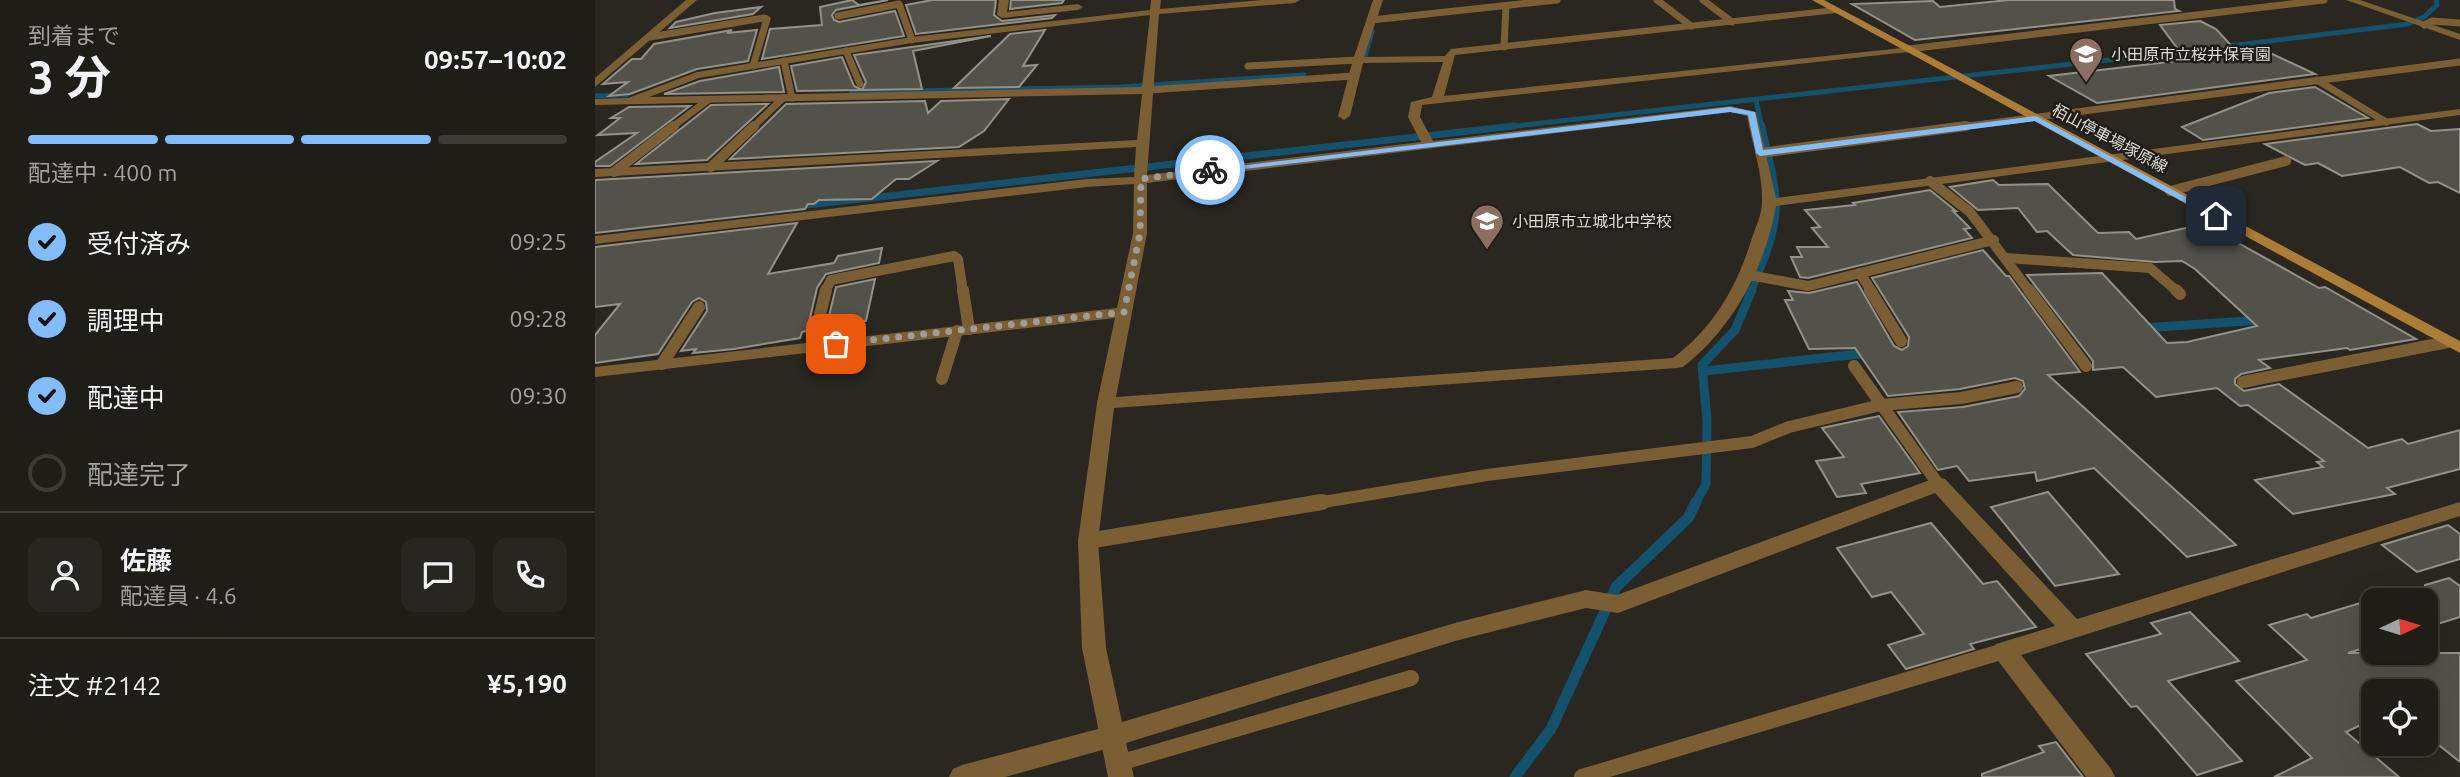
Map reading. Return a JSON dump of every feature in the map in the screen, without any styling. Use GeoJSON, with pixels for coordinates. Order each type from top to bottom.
{"type":"FeatureCollection","features":[{"type":"Feature","properties":{"kind":"main road","name":"栢山停車場塚原線"},"geometry":{"type":"LineString","coordinates":[[1817,0],[2454,345]]}},
{"type":"Feature","properties":{"kind":"street"},"geometry":{"type":"LineString","coordinates":[[595,84],[692,0]]}},
{"type":"Feature","properties":{"kind":"street"},"geometry":{"type":"LineString","coordinates":[[1004,0],[1002,15],[1078,7]]}},
{"type":"Feature","properties":{"kind":"street"},"geometry":{"type":"LineString","coordinates":[[630,102],[697,75],[912,40],[1155,6],[1295,0]]}},
{"type":"Feature","properties":{"kind":"street"},"geometry":{"type":"LineString","coordinates":[[1344,116],[1353,76],[1378,0]]}},
{"type":"Feature","properties":{"kind":"street"},"geometry":{"type":"LineString","coordinates":[[2351,0],[2460,37]]}},
{"type":"Feature","properties":{"kind":"street"},"geometry":{"type":"LineString","coordinates":[[1120,770],[1094,648],[1088,541],[1106,403],[1140,233],[1141,171],[1155,6]]}},
{"type":"Feature","properties":{"kind":"street"},"geometry":{"type":"LineString","coordinates":[[1437,100],[1451,52],[1836,10]]}},
{"type":"Feature","properties":{"kind":"street"},"geometry":{"type":"LineString","coordinates":[[1424,138],[1414,117],[1417,102],[1907,49]]}},
{"type":"Feature","properties":{"kind":"street"},"geometry":{"type":"LineString","coordinates":[[1358,60],[1449,59]]}},
{"type":"Feature","properties":{"kind":"street"},"geometry":{"type":"LineString","coordinates":[[595,103],[1149,90]]}},
{"type":"Feature","properties":{"kind":"street"},"geometry":{"type":"LineString","coordinates":[[595,240],[1424,138],[1730,109],[1752,114],[1769,203],[1748,275],[1727,314],[1695,351],[1677,363],[1106,403]]}},
{"type":"Feature","properties":{"kind":"street"},"geometry":{"type":"LineString","coordinates":[[1769,203],[1793,202],[1930,181],[2460,112]]}},
{"type":"Feature","properties":{"kind":"street"},"geometry":{"type":"LineString","coordinates":[[595,173],[1143,143]]}},
{"type":"Feature","properties":{"kind":"street"},"geometry":{"type":"LineString","coordinates":[[595,372],[1124,312]]}},
{"type":"Feature","properties":{"kind":"street"},"geometry":{"type":"LineString","coordinates":[[962,777],[1113,736],[1455,632],[1586,599],[1618,604],[1938,484],[2072,629]]}},
{"type":"Feature","properties":{"kind":"street"},"geometry":{"type":"LineString","coordinates":[[2102,777],[2004,651],[2460,509]]}},
{"type":"Feature","properties":{"kind":"lane"},"geometry":{"type":"LineString","coordinates":[[1372,20],[1557,0]]}},
{"type":"Feature","properties":{"kind":"lane"},"geometry":{"type":"LineString","coordinates":[[1657,0],[1691,26]]}},
{"type":"Feature","properties":{"kind":"lane"},"geometry":{"type":"LineString","coordinates":[[1703,0],[1733,22]]}},
{"type":"Feature","properties":{"kind":"lane"},"geometry":{"type":"LineString","coordinates":[[1907,49],[2324,0]]}},
{"type":"Feature","properties":{"kind":"lane"},"geometry":{"type":"LineString","coordinates":[[838,16],[899,4],[912,40]]}},
{"type":"Feature","properties":{"kind":"lane"},"geometry":{"type":"LineString","coordinates":[[1504,47],[1506,5]]}},
{"type":"Feature","properties":{"kind":"lane"},"geometry":{"type":"LineString","coordinates":[[650,37],[764,18],[767,19],[753,66]]}},
{"type":"Feature","properties":{"kind":"lane"},"geometry":{"type":"LineString","coordinates":[[2424,25],[2432,21],[2460,23]]}},
{"type":"Feature","properties":{"kind":"lane"},"geometry":{"type":"LineString","coordinates":[[846,51],[860,84]]}},
{"type":"Feature","properties":{"kind":"lane"},"geometry":{"type":"LineString","coordinates":[[1248,66],[1358,60]]}},
{"type":"Feature","properties":{"kind":"lane"},"geometry":{"type":"LineString","coordinates":[[711,167],[788,98],[784,61]]}},
{"type":"Feature","properties":{"kind":"lane"},"geometry":{"type":"LineString","coordinates":[[1760,153],[2460,62]]}},
{"type":"Feature","properties":{"kind":"lane"},"geometry":{"type":"LineString","coordinates":[[1149,90],[1353,76]]}},
{"type":"Feature","properties":{"kind":"lane"},"geometry":{"type":"LineString","coordinates":[[2317,80],[2386,122]]}},
{"type":"Feature","properties":{"kind":"lane"},"geometry":{"type":"LineString","coordinates":[[614,172],[708,100]]}},
{"type":"Feature","properties":{"kind":"lane"},"geometry":{"type":"LineString","coordinates":[[2170,191],[2286,161]]}},
{"type":"Feature","properties":{"kind":"lane"},"geometry":{"type":"LineString","coordinates":[[1930,181],[1970,212],[1994,240],[2086,366]]}},
{"type":"Feature","properties":{"kind":"lane"},"geometry":{"type":"LineString","coordinates":[[1748,275],[1808,286],[1994,240]]}},
{"type":"Feature","properties":{"kind":"lane"},"geometry":{"type":"LineString","coordinates":[[812,347],[827,285],[831,280],[954,256],[958,259],[963,330],[942,379]]}},
{"type":"Feature","properties":{"kind":"lane"},"geometry":{"type":"LineString","coordinates":[[2007,258],[2150,268],[2180,294]]}},
{"type":"Feature","properties":{"kind":"lane"},"geometry":{"type":"LineString","coordinates":[[1860,273],[1901,341]]}},
{"type":"Feature","properties":{"kind":"lane"},"geometry":{"type":"LineString","coordinates":[[662,364],[699,307]]}},
{"type":"Feature","properties":{"kind":"lane"},"geometry":{"type":"LineString","coordinates":[[2243,382],[2454,345]]}},
{"type":"Feature","properties":{"kind":"lane"},"geometry":{"type":"LineString","coordinates":[[1854,366],[1938,484]]}},
{"type":"Feature","properties":{"kind":"lane"},"geometry":{"type":"LineString","coordinates":[[1088,541],[1487,475],[1752,442],[1789,428],[1881,405],[1961,398],[2017,387]]}},
{"type":"Feature","properties":{"kind":"lane"},"geometry":{"type":"LineString","coordinates":[[1582,777],[2004,651]]}},
{"type":"Feature","properties":{"kind":"lane"},"geometry":{"type":"LineString","coordinates":[[1120,770],[1411,678]]}},
{"type":"Feature","properties":{"kind":"building"},"geometry":{"type":"Polygon","coordinates":[[[852,0],[859,5],[888,0],[836,10],[832,15],[834,20],[839,22],[895,11],[904,36],[762,59],[770,29],[822,25],[820,7],[852,0]]]}},
{"type":"Feature","properties":{"kind":"building"},"geometry":{"type":"Polygon","coordinates":[[[932,0],[996,0],[994,15],[1002,21],[1055,15],[1052,18],[916,34],[906,5],[932,0]]]}},
{"type":"Feature","properties":{"kind":"building"},"geometry":{"type":"Polygon","coordinates":[[[1011,0],[1064,0],[1062,3],[1010,9],[1011,0]]]}},
{"type":"Feature","properties":{"kind":"building"},"geometry":{"type":"Polygon","coordinates":[[[2009,0],[2174,0],[2175,9],[2179,11],[1915,40],[1852,4],[1933,1],[1940,7],[2009,0]]]}},
{"type":"Feature","properties":{"kind":"building"},"geometry":{"type":"Polygon","coordinates":[[[761,7],[753,14],[670,28],[676,22],[715,13],[761,7]]]}},
{"type":"Feature","properties":{"kind":"building"},"geometry":{"type":"Polygon","coordinates":[[[2200,21],[2216,29],[2238,53],[2264,50],[2315,74],[2097,103],[2049,76],[2186,60],[2160,25],[2200,21]]]}},
{"type":"Feature","properties":{"kind":"building"},"geometry":{"type":"Polygon","coordinates":[[[732,30],[727,33],[757,30],[748,61],[697,69],[630,94],[609,96],[628,82],[603,84],[632,59],[641,59],[654,44],[732,30]]]}},
{"type":"Feature","properties":{"kind":"building"},"geometry":{"type":"Polygon","coordinates":[[[1045,30],[1023,66],[1037,65],[1019,87],[954,88],[1010,34],[1045,30]]]}},
{"type":"Feature","properties":{"kind":"building"},"geometry":{"type":"Polygon","coordinates":[[[991,36],[913,51],[922,89],[862,90],[866,82],[854,55],[991,36]]]}},
{"type":"Feature","properties":{"kind":"building"},"geometry":{"type":"Polygon","coordinates":[[[842,57],[854,86],[862,90],[797,91],[791,66],[842,57]]]}},
{"type":"Feature","properties":{"kind":"building"},"geometry":{"type":"Polygon","coordinates":[[[779,67],[784,92],[664,94],[700,81],[779,67]]]}},
{"type":"Feature","properties":{"kind":"building"},"geometry":{"type":"Polygon","coordinates":[[[2315,87],[2368,118],[2203,140],[2182,127],[2269,93],[2315,87]]]}},
{"type":"Feature","properties":{"kind":"building"},"geometry":{"type":"Polygon","coordinates":[[[1009,99],[984,131],[959,147],[730,159],[786,104],[925,101],[928,113],[941,101],[1009,99]]]}},
{"type":"Feature","properties":{"kind":"building"},"geometry":{"type":"Polygon","coordinates":[[[768,104],[707,160],[636,164],[711,105],[768,104]]]}},
{"type":"Feature","properties":{"kind":"building"},"geometry":{"type":"Polygon","coordinates":[[[690,106],[610,166],[595,166],[595,162],[637,133],[598,135],[620,118],[611,118],[629,107],[690,106]]]}},
{"type":"Feature","properties":{"kind":"building"},"geometry":{"type":"Polygon","coordinates":[[[2417,124],[2431,131],[2460,129],[2460,193],[2438,182],[2429,183],[2400,167],[2342,176],[2318,163],[2305,165],[2265,144],[2417,124]]]}},
{"type":"Feature","properties":{"kind":"building"},"geometry":{"type":"Polygon","coordinates":[[[937,161],[909,179],[896,179],[872,199],[819,200],[808,204],[805,209],[595,233],[595,180],[937,161]]]}},
{"type":"Feature","properties":{"kind":"building"},"geometry":{"type":"Polygon","coordinates":[[[1993,180],[1999,185],[2048,184],[2098,233],[2129,232],[2136,239],[2204,224],[2319,288],[2325,287],[2416,339],[2350,350],[2347,348],[2259,360],[2270,368],[2241,374],[2235,379],[2235,384],[2244,391],[2279,384],[2368,448],[2402,439],[2408,444],[2460,430],[2460,469],[2387,488],[2395,494],[2293,514],[2255,480],[2323,467],[2317,462],[2324,461],[2248,405],[2240,406],[2217,388],[2156,397],[2123,367],[2093,370],[2093,361],[2027,275],[2102,273],[2167,343],[2187,342],[2257,326],[2195,269],[2182,261],[2155,262],[2073,255],[2047,231],[2037,232],[2018,208],[1978,210],[1950,187],[1993,180]]]}},
{"type":"Feature","properties":{"kind":"building"},"geometry":{"type":"Polygon","coordinates":[[[1930,190],[1956,211],[1953,211],[1970,228],[1964,229],[1972,238],[1808,278],[1800,277],[1791,257],[1802,257],[1797,247],[1828,247],[1812,228],[1820,227],[1805,210],[1855,205],[1853,203],[1930,190]]]}},
{"type":"Feature","properties":{"kind":"building"},"geometry":{"type":"Polygon","coordinates":[[[797,223],[768,274],[834,263],[838,256],[882,248],[879,263],[826,274],[817,288],[807,331],[802,332],[800,338],[734,349],[693,353],[696,349],[681,351],[707,311],[706,302],[699,298],[692,302],[658,354],[595,363],[595,335],[620,304],[595,307],[595,247],[797,223]]]}},
{"type":"Feature","properties":{"kind":"building"},"geometry":{"type":"Polygon","coordinates":[[[1983,250],[2006,276],[2009,276],[2080,372],[2048,375],[2236,545],[2187,557],[2094,468],[2037,481],[2035,472],[1969,481],[1957,466],[1938,470],[1898,412],[1963,407],[2019,396],[2025,389],[2023,381],[2015,378],[1960,389],[1888,396],[1855,348],[1809,349],[1785,300],[1793,300],[1788,291],[1809,293],[1857,282],[1894,346],[1902,350],[1908,346],[1909,337],[1872,278],[1983,250]]]}},
{"type":"Feature","properties":{"kind":"building"},"geometry":{"type":"Polygon","coordinates":[[[875,279],[866,321],[826,328],[836,287],[875,279]]]}},
{"type":"Feature","properties":{"kind":"building"},"geometry":{"type":"Polygon","coordinates":[[[1879,416],[1920,473],[1861,484],[1866,493],[1837,497],[1816,461],[1844,457],[1822,428],[1879,416]]]}},
{"type":"Feature","properties":{"kind":"building"},"geometry":{"type":"Polygon","coordinates":[[[2048,492],[2119,574],[2055,586],[1991,507],[2048,492]]]}},
{"type":"Feature","properties":{"kind":"building"},"geometry":{"type":"Polygon","coordinates":[[[1931,523],[1983,584],[1997,581],[2036,627],[1970,644],[1974,649],[1906,669],[1888,645],[1924,634],[1891,592],[1872,597],[1837,548],[1931,523]]]}},
{"type":"Feature","properties":{"kind":"building"},"geometry":{"type":"Polygon","coordinates":[[[2448,525],[2460,534],[2460,559],[2417,572],[2382,545],[2448,525]]]}},
{"type":"Feature","properties":{"kind":"building"},"geometry":{"type":"Polygon","coordinates":[[[2449,578],[2460,586],[2460,617],[2438,624],[2438,588],[2425,588],[2425,585],[2449,578]]]}},
{"type":"Feature","properties":{"kind":"building"},"geometry":{"type":"Polygon","coordinates":[[[2361,603],[2361,649],[2348,653],[2361,653],[2361,665],[2438,665],[2438,653],[2460,653],[2460,762],[2438,744],[2438,679],[2361,679],[2361,725],[2346,732],[2361,745],[2361,756],[2374,756],[2399,777],[2274,777],[2312,758],[2236,681],[2307,660],[2269,625],[2307,614],[2311,618],[2361,603]]]}},
{"type":"Feature","properties":{"kind":"building"},"geometry":{"type":"Polygon","coordinates":[[[2190,612],[2239,661],[2168,681],[2242,761],[2197,775],[2137,706],[2131,707],[2086,654],[2161,634],[2151,623],[2190,612]]]}},
{"type":"Feature","properties":{"kind":"building"},"geometry":{"type":"Polygon","coordinates":[[[2056,742],[2083,777],[1982,777],[1982,774],[2044,752],[2039,746],[2056,742]]]}},
{"type":"Feature","properties":{"kind":"waterway"},"geometry":{"type":"LineString","coordinates":[[2221,47],[2408,24],[2424,17],[2437,5],[2436,0]]}},
{"type":"Feature","properties":{"kind":"waterway"},"geometry":{"type":"LineString","coordinates":[[1365,56],[1372,32]]}},
{"type":"Feature","properties":{"kind":"waterway"},"geometry":{"type":"LineString","coordinates":[[1498,128],[2189,51]]}},
{"type":"Feature","properties":{"kind":"waterway"},"geometry":{"type":"LineString","coordinates":[[851,92],[1120,87],[1304,75]]}},
{"type":"Feature","properties":{"kind":"waterway"},"geometry":{"type":"LineString","coordinates":[[595,96],[627,95]]}},
{"type":"Feature","properties":{"kind":"waterway"},"geometry":{"type":"LineString","coordinates":[[1756,100],[1762,128]]}},
{"type":"Feature","properties":{"kind":"waterway"},"geometry":{"type":"LineString","coordinates":[[798,206],[1514,126]]}},
{"type":"Feature","properties":{"kind":"waterway"},"geometry":{"type":"LineString","coordinates":[[1751,292],[1770,244],[1776,213],[1774,180],[1762,126]]}},
{"type":"Feature","properties":{"kind":"waterway"},"geometry":{"type":"LineString","coordinates":[[1695,504],[1706,484],[1707,420],[1702,365],[1735,330],[1752,290]]}},
{"type":"Feature","properties":{"kind":"waterway"},"geometry":{"type":"LineString","coordinates":[[2143,328],[2262,320]]}},
{"type":"Feature","properties":{"kind":"waterway"},"geometry":{"type":"LineString","coordinates":[[1704,371],[1868,353]]}},
{"type":"Feature","properties":{"kind":"waterway"},"geometry":{"type":"LineString","coordinates":[[1515,777],[1551,729],[1616,587],[1688,518],[1695,504]]}},
{"type":"Feature","properties":{"kind":"way so far"},"geometry":{"type":"LineString","coordinates":[[836,344],[1124,312],[1140,233],[1141,179],[1210,170]]}},
{"type":"Feature","properties":{"kind":"place","name":"小田原市立桜井保育園"},"geometry":{"type":"Point","coordinates":[2086,84]}},
{"type":"Feature","properties":{"kind":"place","name":"小田原市立城北中学校"},"geometry":{"type":"Point","coordinates":[1487,251]}},
{"type":"Feature","properties":{"kind":"route"},"geometry":{"type":"LineString","coordinates":[[1210,170],[1730,109],[1752,114],[1760,153],[2036,118],[2216,216]]}}]}
